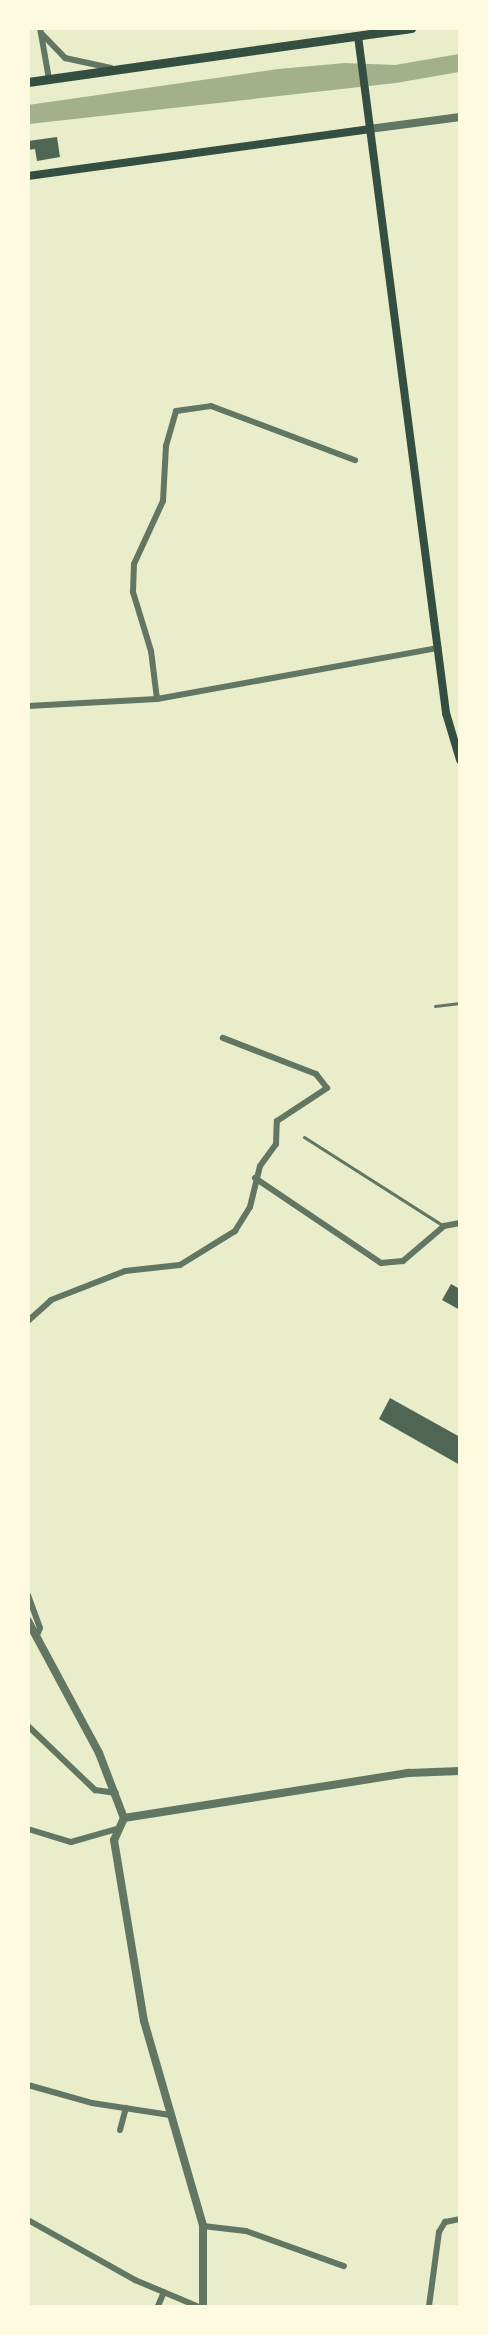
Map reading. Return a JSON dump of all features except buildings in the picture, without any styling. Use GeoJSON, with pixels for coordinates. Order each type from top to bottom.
{"type":"FeatureCollection","features":[{"type":"Feature","properties":{"kind":"main road"},"geometry":{"type":"LineString","coordinates":[[28,82],[411,28]]}},
{"type":"Feature","properties":{"kind":"main road"},"geometry":{"type":"LineString","coordinates":[[358,36],[446,712],[459,760]]}},
{"type":"Feature","properties":{"kind":"main road"},"geometry":{"type":"LineString","coordinates":[[28,176],[369,129]]}},
{"type":"Feature","properties":{"kind":"street"},"geometry":{"type":"LineString","coordinates":[[41,31],[65,58],[120,69]]}},
{"type":"Feature","properties":{"kind":"street"},"geometry":{"type":"LineString","coordinates":[[41,31],[49,79]]}},
{"type":"Feature","properties":{"kind":"street"},"geometry":{"type":"LineString","coordinates":[[369,129],[459,117]]}},
{"type":"Feature","properties":{"kind":"street"},"geometry":{"type":"LineString","coordinates":[[157,699],[151,651],[133,592],[134,564],[163,501],[166,446],[176,411],[211,406],[355,460]]}},
{"type":"Feature","properties":{"kind":"street"},"geometry":{"type":"LineString","coordinates":[[28,706],[157,699],[438,648]]}},
{"type":"Feature","properties":{"kind":"street"},"geometry":{"type":"LineString","coordinates":[[28,1321],[51,1300],[125,1272],[180,1265],[219,1244],[250,1207],[255,1178],[276,1144],[277,1121],[327,1088],[316,1074],[223,1038]]}},
{"type":"Feature","properties":{"kind":"street"},"geometry":{"type":"LineString","coordinates":[[255,1178],[381,1263],[403,1261],[444,1226],[459,1223]]}},
{"type":"Feature","properties":{"kind":"street"},"geometry":{"type":"LineString","coordinates":[[28,1595],[40,1628],[36,1635]]}},
{"type":"Feature","properties":{"kind":"street"},"geometry":{"type":"LineString","coordinates":[[28,1621],[117,1792],[124,1818],[117,1829],[114,1840],[144,2021],[203,2226],[202,2307]]}},
{"type":"Feature","properties":{"kind":"street"},"geometry":{"type":"LineString","coordinates":[[28,1726],[95,1790],[117,1792]]}},
{"type":"Feature","properties":{"kind":"street"},"geometry":{"type":"LineString","coordinates":[[124,1818],[409,1773],[459,1771]]}},
{"type":"Feature","properties":{"kind":"street"},"geometry":{"type":"LineString","coordinates":[[28,1829],[71,1842],[117,1829]]}},
{"type":"Feature","properties":{"kind":"street"},"geometry":{"type":"LineString","coordinates":[[28,2085],[126,2108],[170,2115]]}},
{"type":"Feature","properties":{"kind":"street"},"geometry":{"type":"LineString","coordinates":[[120,2130],[126,2108]]}},
{"type":"Feature","properties":{"kind":"street"},"geometry":{"type":"LineString","coordinates":[[429,2307],[439,2232],[445,2222],[459,2219]]}},
{"type":"Feature","properties":{"kind":"street"},"geometry":{"type":"LineString","coordinates":[[28,2220],[196,2307]]}},
{"type":"Feature","properties":{"kind":"street"},"geometry":{"type":"LineString","coordinates":[[203,2226],[246,2231],[344,2266]]}},
{"type":"Feature","properties":{"kind":"street"},"geometry":{"type":"LineString","coordinates":[[158,2307],[164,2292]]}},
{"type":"Feature","properties":{"kind":"lane"},"geometry":{"type":"LineString","coordinates":[[435,1006],[459,1003]]}},
{"type":"Feature","properties":{"kind":"lane"},"geometry":{"type":"LineString","coordinates":[[303,1137],[444,1226]]}},
{"type":"Feature","properties":{"kind":"shaded area"},"geometry":{"type":"Polygon","coordinates":[[[459,54],[459,72],[396,83],[29,124],[28,105],[278,69],[345,63],[395,65],[459,54]]]}}]}
